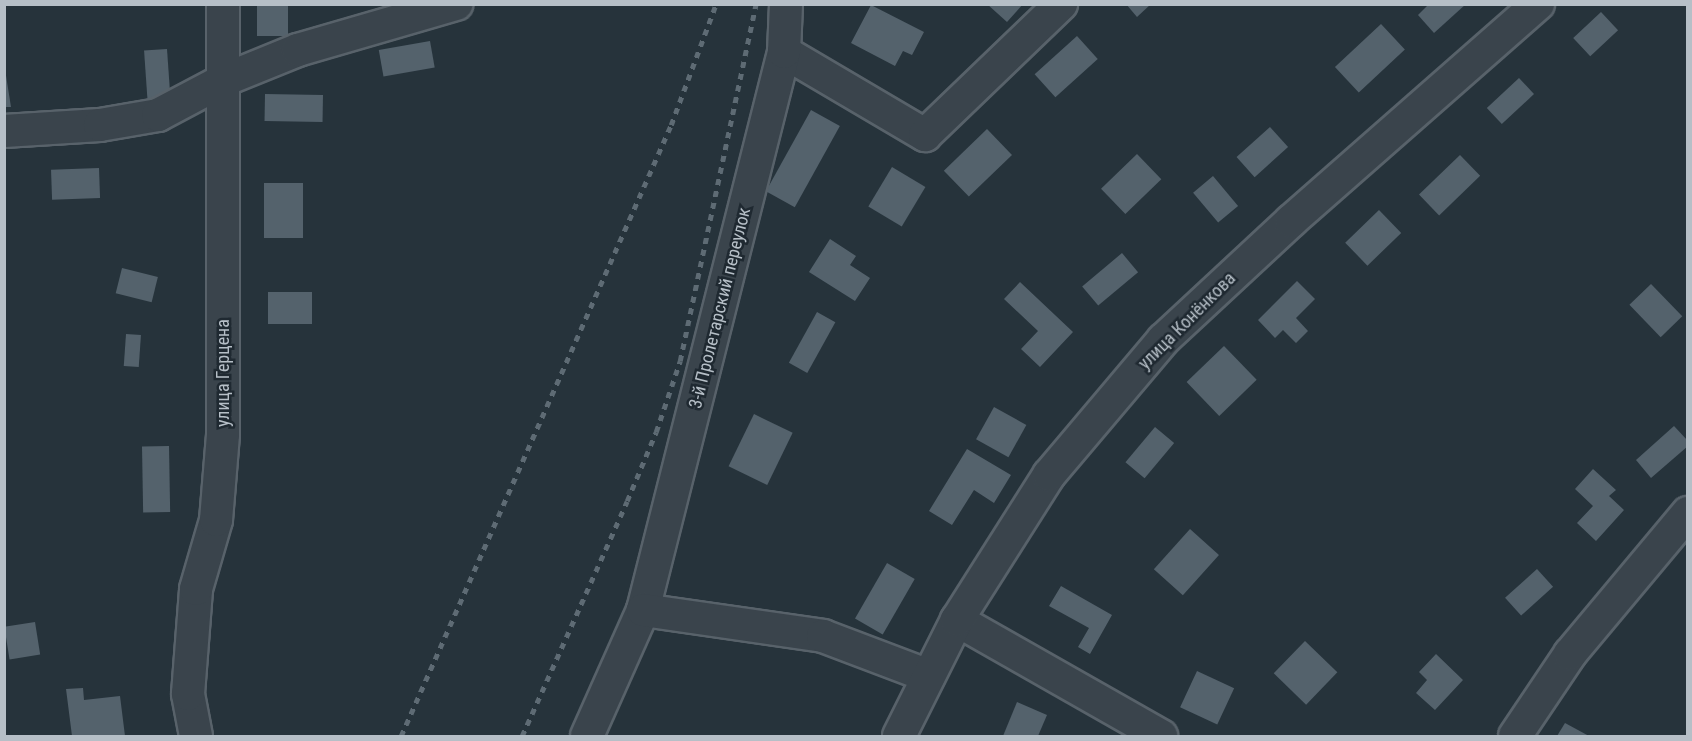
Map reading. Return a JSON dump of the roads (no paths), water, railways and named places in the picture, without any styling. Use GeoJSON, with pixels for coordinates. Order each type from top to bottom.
{"type":"FeatureCollection","features":[{"type":"Feature","properties":{"kind":"street","name":"улица Герцена"},"geometry":{"type":"LineString","coordinates":[[196,736],[188,694],[196,589],[216,520],[223,434],[224,4]]}},
{"type":"Feature","properties":{"kind":"street"},"geometry":{"type":"LineString","coordinates":[[4,131],[100,125],[158,115],[224,80],[298,50],[456,4]]}},
{"type":"Feature","properties":{"kind":"street","name":"3-й Пролетарский переулок"},"geometry":{"type":"LineString","coordinates":[[587,736],[643,610],[784,52],[786,4]]}},
{"type":"Feature","properties":{"kind":"street"},"geometry":{"type":"LineString","coordinates":[[784,52],[925,135],[1061,4]]}},
{"type":"Feature","properties":{"kind":"street","name":"улица Конёнкова"},"geometry":{"type":"LineString","coordinates":[[899,736],[957,620],[1049,475],[1163,340],[1291,221],[1538,4]]}},
{"type":"Feature","properties":{"kind":"street"},"geometry":{"type":"LineString","coordinates":[[1515,736],[1570,654],[1688,513]]}},
{"type":"Feature","properties":{"kind":"street"},"geometry":{"type":"LineString","coordinates":[[643,610],[823,636],[929,676]]}},
{"type":"Feature","properties":{"kind":"street"},"geometry":{"type":"LineString","coordinates":[[957,620],[1161,736]]}},
{"type":"Feature","properties":{"kind":"railway"},"geometry":{"type":"LineString","coordinates":[[401,736],[671,125],[716,4]]}},
{"type":"Feature","properties":{"kind":"railway"},"geometry":{"type":"LineString","coordinates":[[522,736],[627,501],[656,432],[680,361],[756,4]]}}]}
